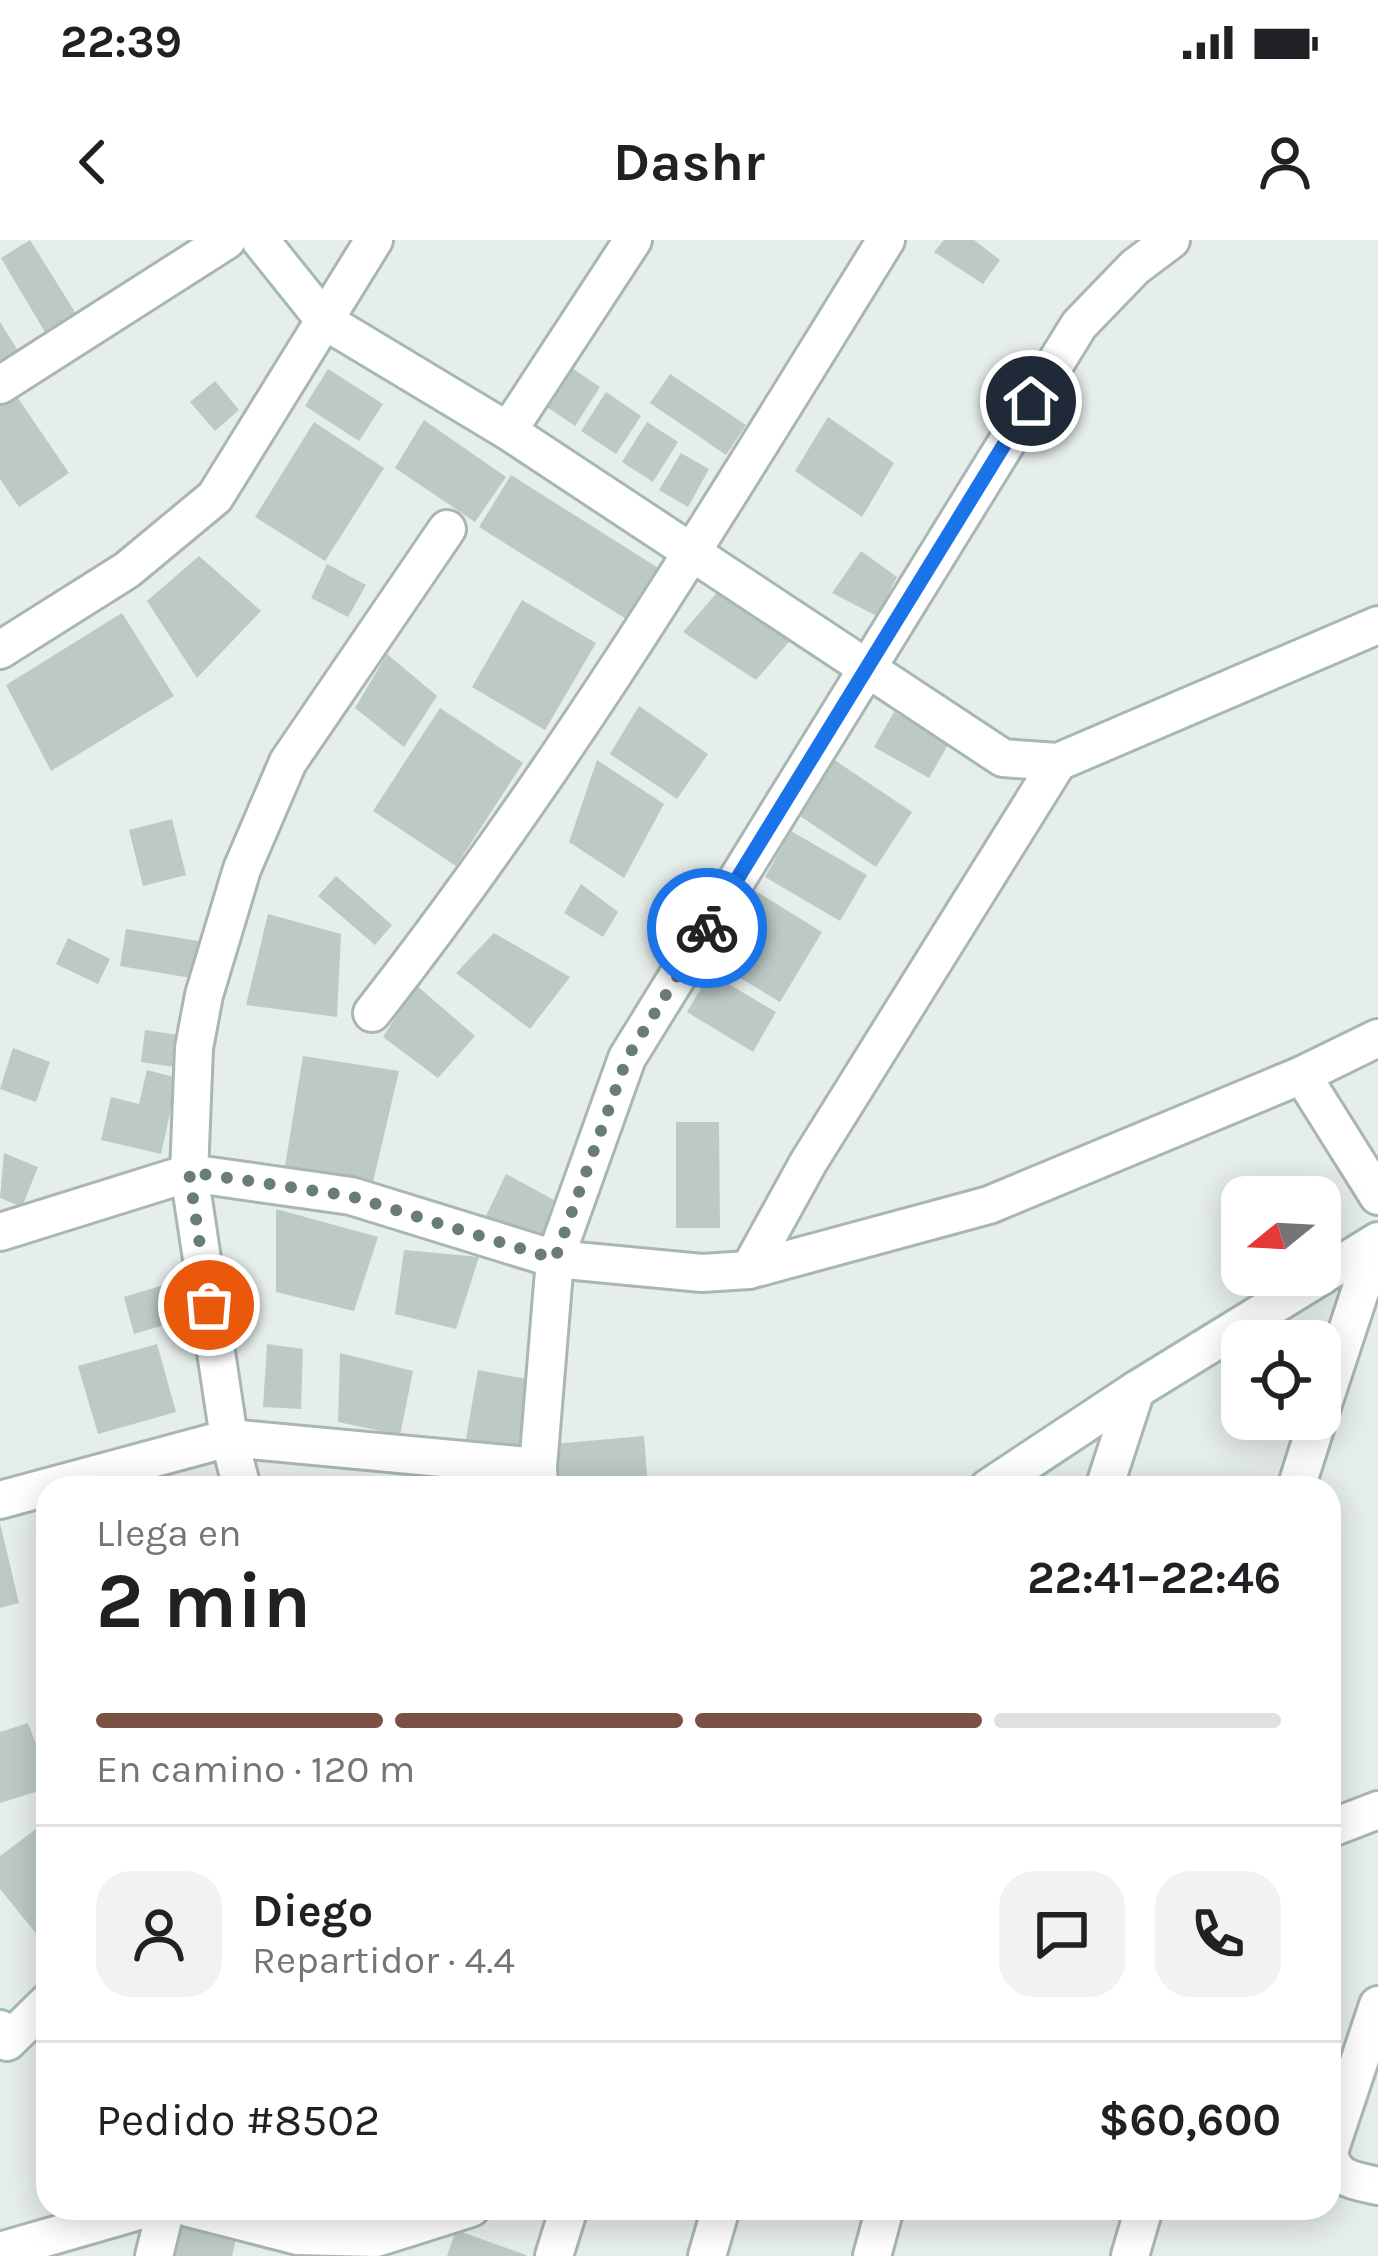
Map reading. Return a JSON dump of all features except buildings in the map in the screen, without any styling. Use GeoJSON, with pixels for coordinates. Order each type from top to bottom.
{"type":"FeatureCollection","features":[{"type":"Feature","properties":{"kind":"street"},"geometry":{"type":"LineString","coordinates":[[0,385],[227,240]]}},
{"type":"Feature","properties":{"kind":"street"},"geometry":{"type":"LineString","coordinates":[[260,240],[326,321],[508,431],[1003,758],[1058,762],[1378,625]]}},
{"type":"Feature","properties":{"kind":"street"},"geometry":{"type":"LineString","coordinates":[[0,650],[127,571],[214,497],[374,240]]}},
{"type":"Feature","properties":{"kind":"street"},"geometry":{"type":"LineString","coordinates":[[508,431],[633,240]]}},
{"type":"Feature","properties":{"kind":"street"},"geometry":{"type":"LineString","coordinates":[[372,1013],[453,911],[692,553],[886,240]]}},
{"type":"Feature","properties":{"kind":"street"},"geometry":{"type":"LineString","coordinates":[[538,1476],[555,1259],[627,1058],[1079,325],[1135,267],[1171,240]]}},
{"type":"Feature","properties":{"kind":"street"},"geometry":{"type":"LineString","coordinates":[[239,1476],[189,1172],[194,1048],[204,995],[242,869],[287,762],[447,529]]}},
{"type":"Feature","properties":{"kind":"street"},"geometry":{"type":"LineString","coordinates":[[749,1270],[808,1162],[1058,762]]}},
{"type":"Feature","properties":{"kind":"street"},"geometry":{"type":"LineString","coordinates":[[0,1232],[189,1172],[350,1196],[555,1259],[702,1273],[749,1270],[989,1204],[1302,1075],[1378,1038]]}},
{"type":"Feature","properties":{"kind":"street"},"geometry":{"type":"LineString","coordinates":[[1302,1075],[1378,1196]]}},
{"type":"Feature","properties":{"kind":"street"},"geometry":{"type":"LineString","coordinates":[[1006,1476],[1377,1242]]}},
{"type":"Feature","properties":{"kind":"street"},"geometry":{"type":"LineString","coordinates":[[1341,1350],[1377,1242]]}},
{"type":"Feature","properties":{"kind":"street"},"geometry":{"type":"LineString","coordinates":[[1109,1476],[1136,1390]]}},
{"type":"Feature","properties":{"kind":"street"},"geometry":{"type":"LineString","coordinates":[[91,1476],[230,1438],[530,1476]]}},
{"type":"Feature","properties":{"kind":"street"},"geometry":{"type":"LineString","coordinates":[[1300,1476],[1311,1440]]}},
{"type":"Feature","properties":{"kind":"street"},"geometry":{"type":"LineString","coordinates":[[0,1501],[36,1491]]}},
{"type":"Feature","properties":{"kind":"street"},"geometry":{"type":"LineString","coordinates":[[1341,1824],[1378,1810]]}},
{"type":"Feature","properties":{"kind":"street"},"geometry":{"type":"LineString","coordinates":[[1341,2116],[1378,2005]]}},
{"type":"Feature","properties":{"kind":"street"},"geometry":{"type":"LineString","coordinates":[[2,2040],[36,2012]]}},
{"type":"Feature","properties":{"kind":"street"},"geometry":{"type":"LineString","coordinates":[[1341,2176],[1378,2186]]}},
{"type":"Feature","properties":{"kind":"street"},"geometry":{"type":"LineString","coordinates":[[2,2252],[109,2220]]}},
{"type":"Feature","properties":{"kind":"street"},"geometry":{"type":"LineString","coordinates":[[154,2256],[163,2220]]}},
{"type":"Feature","properties":{"kind":"street"},"geometry":{"type":"LineString","coordinates":[[236,2220],[298,2236],[377,2234],[428,2220]]}},
{"type":"Feature","properties":{"kind":"street"},"geometry":{"type":"LineString","coordinates":[[554,2256],[565,2220]]}},
{"type":"Feature","properties":{"kind":"street"},"geometry":{"type":"LineString","coordinates":[[707,2256],[718,2220]]}},
{"type":"Feature","properties":{"kind":"street"},"geometry":{"type":"LineString","coordinates":[[872,2256],[882,2220]]}},
{"type":"Feature","properties":{"kind":"street"},"geometry":{"type":"LineString","coordinates":[[1130,2256],[1140,2220]]}},
{"type":"Feature","properties":{"kind":"way so far"},"geometry":{"type":"LineString","coordinates":[[209,1305],[189,1172],[350,1196],[555,1259],[627,1058],[707,928]]}},
{"type":"Feature","properties":{"kind":"route"},"geometry":{"type":"LineString","coordinates":[[707,928],[1031,401]]}}]}
